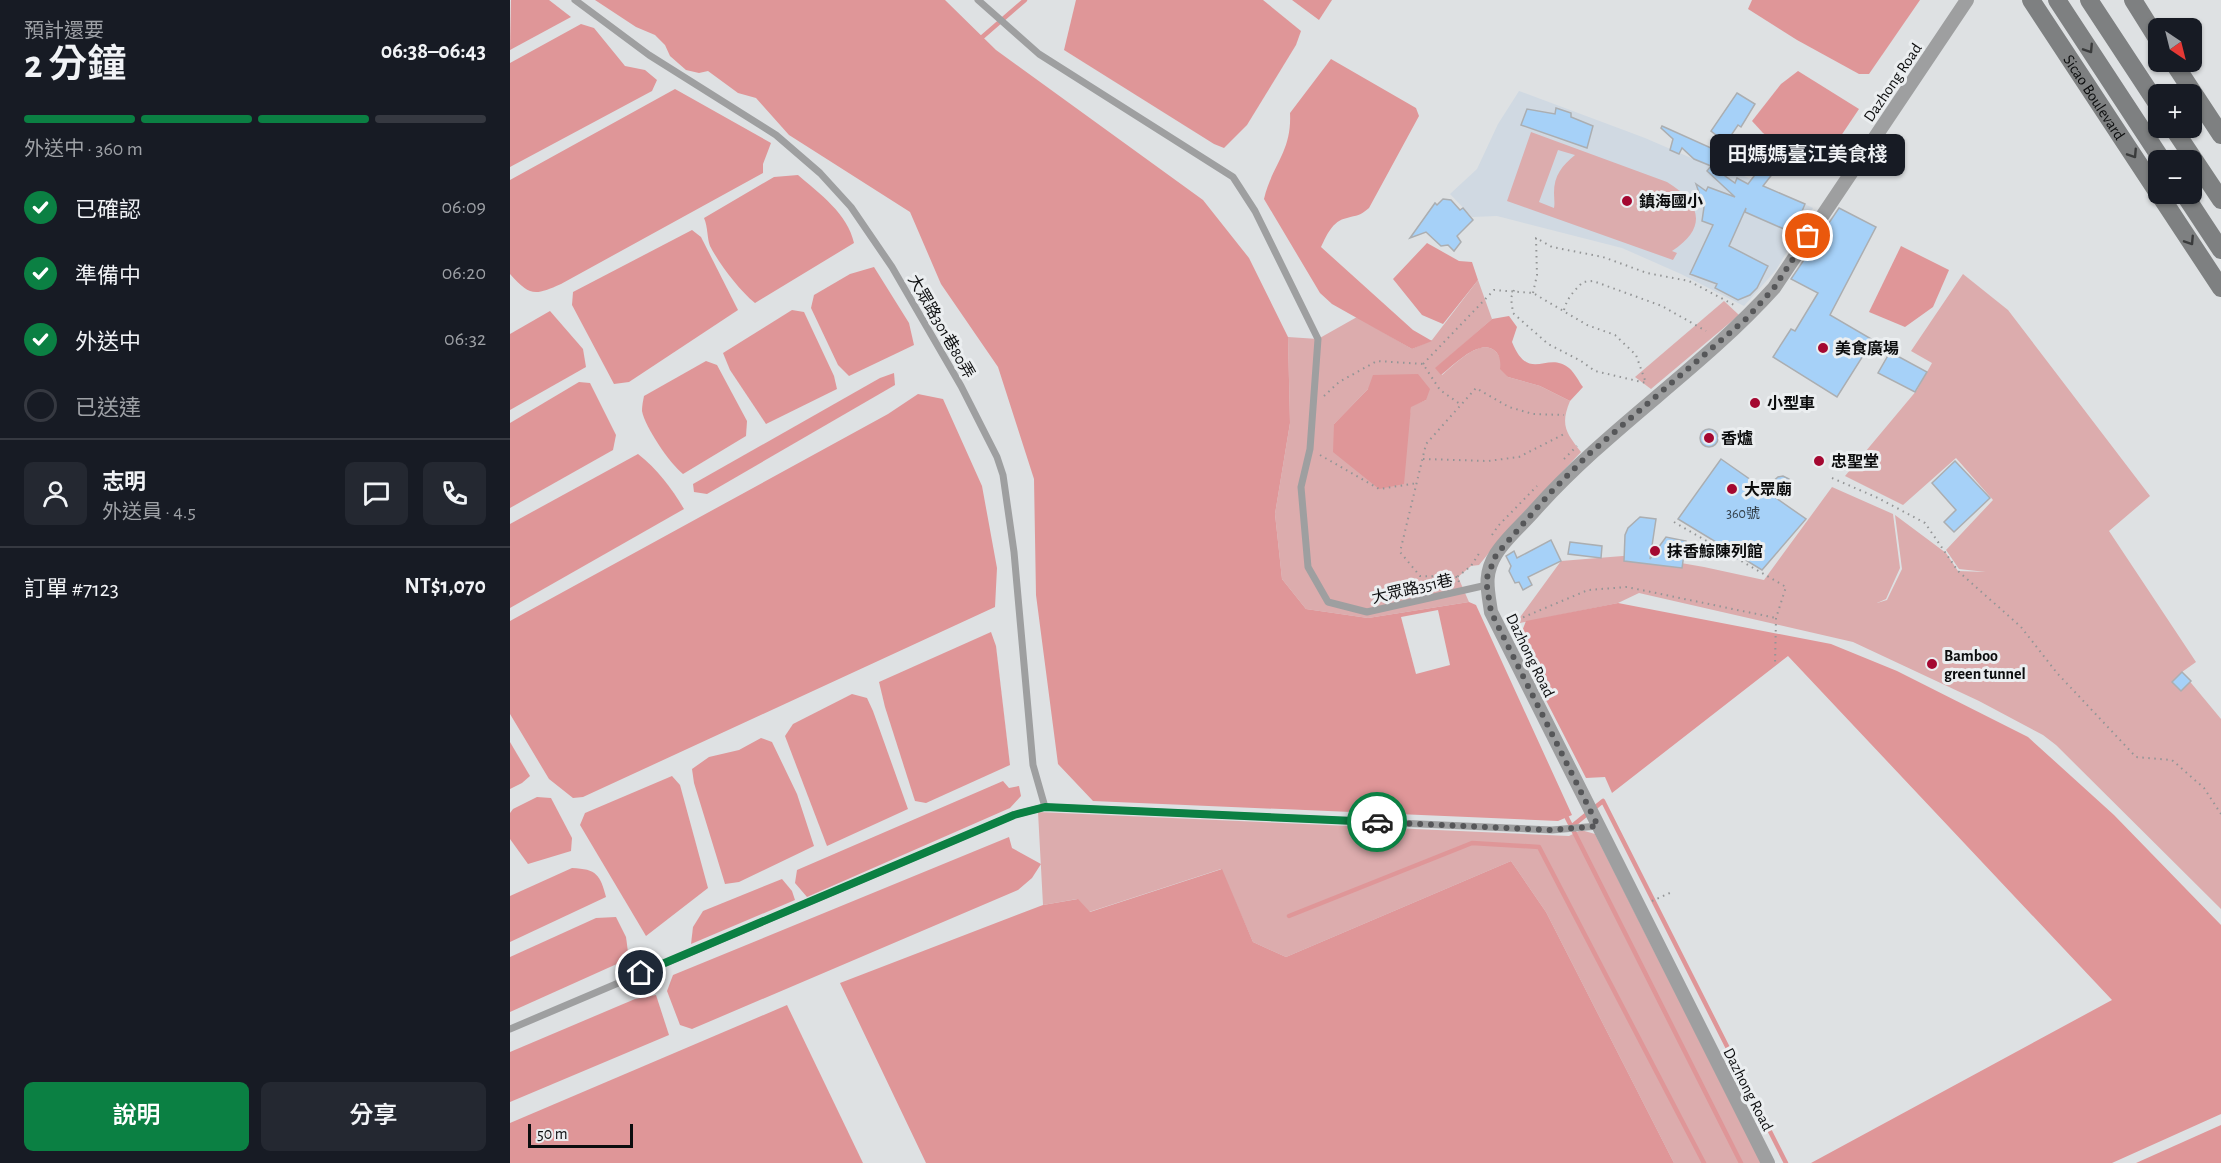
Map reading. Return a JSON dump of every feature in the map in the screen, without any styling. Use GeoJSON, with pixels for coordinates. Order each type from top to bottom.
{"type":"FeatureCollection","features":[{"type":"Feature","properties":{"kind":"street","name":"Dazhong Road"},"geometry":{"type":"LineString","coordinates":[[1768,1163],[1491,612],[1486,580],[1496,555],[1550,493],[1589,454],[1747,318],[1774,288],[1968,0]]}},
{"type":"Feature","properties":{"kind":"street","name":"Sicao Boulevard"},"geometry":{"type":"LineString","coordinates":[[2031,0],[2148,176]]}},
{"type":"Feature","properties":{"kind":"street","name":"Sicao Boulevard"},"geometry":{"type":"LineString","coordinates":[[2057,0],[2155,150]]}},
{"type":"Feature","properties":{"kind":"street"},"geometry":{"type":"LineString","coordinates":[[2089,0],[2148,90]]}},
{"type":"Feature","properties":{"kind":"street"},"geometry":{"type":"LineString","coordinates":[[2133,0],[2148,24]]}},
{"type":"Feature","properties":{"kind":"street"},"geometry":{"type":"LineString","coordinates":[[2180,72],[2221,135]]}},
{"type":"Feature","properties":{"kind":"street"},"geometry":{"type":"LineString","coordinates":[[2180,138],[2221,200]]}},
{"type":"Feature","properties":{"kind":"street","name":"Sicao Boulevard"},"geometry":{"type":"LineString","coordinates":[[2166,204],[2221,288]]}},
{"type":"Feature","properties":{"kind":"street"},"geometry":{"type":"LineString","coordinates":[[2191,204],[2221,250]]}},
{"type":"Feature","properties":{"kind":"lane","name":"大眾路301巷80弄"},"geometry":{"type":"LineString","coordinates":[[575,0],[649,56],[776,135],[820,173],[851,207],[892,267],[961,386],[997,457],[1003,475],[1014,552],[1033,765],[1045,807]]}},
{"type":"Feature","properties":{"kind":"lane","name":"大眾路351巷"},"geometry":{"type":"LineString","coordinates":[[978,0],[1039,54],[1233,177],[1255,211],[1318,339],[1310,449],[1301,487],[1308,567],[1328,602],[1367,612],[1487,585]]}},
{"type":"Feature","properties":{"kind":"lane"},"geometry":{"type":"LineString","coordinates":[[510,1029],[1014,815],[1045,807],[1552,830],[1598,826]]}},
{"type":"Feature","properties":{"kind":"path"},"geometry":{"type":"LineString","coordinates":[[1533,293],[1537,275],[1536,238],[1552,247],[1603,257],[1647,273],[1689,281],[1736,306]]}},
{"type":"Feature","properties":{"kind":"path"},"geometry":{"type":"LineString","coordinates":[[1564,310],[1574,290],[1583,282],[1593,281],[1662,306],[1706,331]]}},
{"type":"Feature","properties":{"kind":"path"},"geometry":{"type":"LineString","coordinates":[[1312,408],[1339,381],[1377,361],[1423,364],[1494,290],[1514,290],[1533,293],[1587,325],[1615,335],[1636,355],[1646,383],[1595,371],[1548,344],[1513,313],[1511,298],[1514,290]]}},
{"type":"Feature","properties":{"kind":"path"},"geometry":{"type":"LineString","coordinates":[[1423,364],[1440,390],[1460,404]]}},
{"type":"Feature","properties":{"kind":"path"},"geometry":{"type":"LineString","coordinates":[[1457,577],[1420,576],[1400,552],[1426,444],[1476,388],[1509,407],[1533,414],[1564,415]]}},
{"type":"Feature","properties":{"kind":"path"},"geometry":{"type":"LineString","coordinates":[[1423,459],[1488,461],[1519,457],[1566,433]]}},
{"type":"Feature","properties":{"kind":"path"},"geometry":{"type":"LineString","coordinates":[[1310,449],[1379,489],[1418,483]]}},
{"type":"Feature","properties":{"kind":"path"},"geometry":{"type":"LineString","coordinates":[[1832,478],[1878,498],[1925,523],[1958,571],[2020,627],[2057,673],[2136,757],[2172,760],[2204,788],[2221,814]]}},
{"type":"Feature","properties":{"kind":"path"},"geometry":{"type":"LineString","coordinates":[[1674,522],[1786,587],[1776,618],[1775,664]]}},
{"type":"Feature","properties":{"kind":"path"},"geometry":{"type":"LineString","coordinates":[[1499,628],[1588,590],[1627,587],[1776,618]]}},
{"type":"Feature","properties":{"kind":"path"},"geometry":{"type":"LineString","coordinates":[[1639,908],[1672,892]]}},
{"type":"Feature","properties":{"kind":"shaded area"},"geometry":{"type":"Polygon","coordinates":[[[511,0],[549,0],[571,17],[510,50],[511,0]]]}},
{"type":"Feature","properties":{"kind":"shaded area"},"geometry":{"type":"Polygon","coordinates":[[[595,0],[945,0],[996,50],[1203,200],[1249,258],[1288,337],[1290,423],[1275,514],[1282,579],[1306,609],[1368,618],[1469,602],[1476,605],[1572,815],[1558,821],[1093,801],[1058,764],[1036,595],[1034,479],[998,367],[941,284],[910,212],[789,135],[756,98],[738,93],[708,71],[699,73],[686,70],[670,56],[665,45],[655,35],[636,27],[595,0]]]}},
{"type":"Feature","properties":{"kind":"shaded area"},"geometry":{"type":"Polygon","coordinates":[[[1076,0],[1263,0],[1301,31],[1296,45],[1247,125],[1224,148],[1214,144],[1064,50],[1076,0]]]}},
{"type":"Feature","properties":{"kind":"shaded area"},"geometry":{"type":"Polygon","coordinates":[[[1292,0],[1332,0],[1319,20],[1292,0]]]}},
{"type":"Feature","properties":{"kind":"shaded area"},"geometry":{"type":"Polygon","coordinates":[[[1752,0],[1920,0],[1869,74],[1859,74],[1797,40],[1748,9],[1752,0]]]}},
{"type":"Feature","properties":{"kind":"shaded area"},"geometry":{"type":"Polygon","coordinates":[[[581,24],[594,28],[625,66],[645,70],[657,80],[652,91],[510,167],[510,63],[581,24]]]}},
{"type":"Feature","properties":{"kind":"shaded area"},"geometry":{"type":"Polygon","coordinates":[[[1331,59],[1416,108],[1419,116],[1369,208],[1361,214],[1337,222],[1321,247],[1413,330],[1432,341],[1412,349],[1332,304],[1320,293],[1264,199],[1285,148],[1290,126],[1290,113],[1331,59]]]}},
{"type":"Feature","properties":{"kind":"shaded area"},"geometry":{"type":"Polygon","coordinates":[[[1798,71],[1859,109],[1818,170],[1763,133],[1752,121],[1781,84],[1798,71]]]}},
{"type":"Feature","properties":{"kind":"shaded area"},"geometry":{"type":"Polygon","coordinates":[[[675,89],[771,143],[763,164],[763,173],[561,284],[538,292],[523,287],[510,274],[510,180],[675,89]]]}},
{"type":"Feature","properties":{"kind":"shaded area","name":"鎮海國小"},"geometry":{"type":"Polygon","coordinates":[[[1519,91],[1645,138],[1719,170],[1744,176],[1813,208],[1776,270],[1744,306],[1681,274],[1622,248],[1497,216],[1472,217],[1450,194],[1477,169],[1498,124],[1519,91]]]}},
{"type":"Feature","properties":{"kind":"shaded area"},"geometry":{"type":"Polygon","coordinates":[[[1531,132],[1667,182],[1687,198],[1696,215],[1691,233],[1672,251],[1677,253],[1673,260],[1507,201],[1531,132]],[[1558,150],[1539,202],[1554,208],[1554,187],[1557,176],[1575,155],[1558,150]]]}},
{"type":"Feature","properties":{"kind":"shaded area"},"geometry":{"type":"Polygon","coordinates":[[[798,175],[839,213],[851,232],[854,243],[755,303],[736,284],[714,253],[709,243],[704,218],[774,177],[798,175]]]}},
{"type":"Feature","properties":{"kind":"shaded area"},"geometry":{"type":"Polygon","coordinates":[[[692,230],[701,237],[738,310],[629,382],[614,384],[572,305],[573,292],[692,230]]]}},
{"type":"Feature","properties":{"kind":"shaded area"},"geometry":{"type":"Polygon","coordinates":[[[1427,243],[1459,261],[1472,262],[1478,280],[1443,324],[1422,315],[1393,279],[1427,243]]]}},
{"type":"Feature","properties":{"kind":"shaded area"},"geometry":{"type":"Polygon","coordinates":[[[1901,246],[1949,270],[1933,307],[1905,327],[1869,312],[1901,246]]]}},
{"type":"Feature","properties":{"kind":"shaded area"},"geometry":{"type":"Polygon","coordinates":[[[874,267],[909,323],[914,345],[849,376],[838,365],[811,308],[814,295],[850,274],[874,267]]]}},
{"type":"Feature","properties":{"kind":"shaded area"},"geometry":{"type":"Polygon","coordinates":[[[1963,274],[2008,310],[2150,496],[2109,531],[2196,662],[2182,672],[2221,719],[2221,909],[2056,745],[2043,735],[1979,701],[1853,642],[1639,593],[1618,603],[1515,624],[1561,561],[1635,555],[1764,580],[1832,487],[1893,514],[1900,568],[1886,599],[1877,603],[1887,600],[1902,569],[1895,515],[1946,553],[1958,571],[1986,572],[1959,569],[1946,550],[1993,500],[1956,458],[1903,505],[1845,476],[1917,390],[1932,363],[1911,351],[1963,274]]]}},
{"type":"Feature","properties":{"kind":"shaded area"},"geometry":{"type":"Polygon","coordinates":[[[1478,280],[1492,319],[1436,368],[1442,375],[1460,359],[1475,350],[1482,347],[1495,351],[1508,377],[1540,386],[1570,401],[1565,416],[1566,428],[1581,452],[1510,527],[1479,565],[1471,566],[1458,577],[1469,602],[1368,618],[1306,609],[1282,579],[1275,514],[1290,423],[1288,337],[1318,339],[1357,317],[1412,349],[1432,340],[1478,280]],[[1368,389],[1334,424],[1408,429],[1411,406],[1426,400],[1368,389]]]}},
{"type":"Feature","properties":{"kind":"shaded area"},"geometry":{"type":"Polygon","coordinates":[[[1724,301],[1739,315],[1651,389],[1635,377],[1724,301]]]}},
{"type":"Feature","properties":{"kind":"shaded area"},"geometry":{"type":"Polygon","coordinates":[[[792,310],[804,312],[834,376],[837,389],[766,424],[730,370],[723,353],[792,310]]]}},
{"type":"Feature","properties":{"kind":"shaded area"},"geometry":{"type":"Polygon","coordinates":[[[550,311],[583,349],[586,367],[510,410],[510,334],[550,311]]]}},
{"type":"Feature","properties":{"kind":"shaded area"},"geometry":{"type":"Polygon","coordinates":[[[1509,316],[1517,327],[1512,342],[1518,354],[1525,361],[1532,364],[1561,363],[1575,375],[1583,387],[1570,401],[1540,386],[1508,377],[1500,369],[1498,355],[1489,348],[1474,350],[1441,375],[1435,368],[1492,319],[1509,316]]]}},
{"type":"Feature","properties":{"kind":"shaded area"},"geometry":{"type":"Polygon","coordinates":[[[706,361],[717,365],[747,421],[746,436],[683,474],[665,454],[644,418],[642,411],[644,396],[706,361]]]}},
{"type":"Feature","properties":{"kind":"shaded area"},"geometry":{"type":"Polygon","coordinates":[[[894,373],[895,385],[707,494],[694,492],[693,484],[880,378],[894,373]]]}},
{"type":"Feature","properties":{"kind":"shaded area"},"geometry":{"type":"Polygon","coordinates":[[[1418,374],[1430,389],[1426,400],[1411,407],[1404,484],[1379,489],[1333,452],[1334,424],[1368,389],[1373,375],[1418,374]]]}},
{"type":"Feature","properties":{"kind":"shaded area"},"geometry":{"type":"Polygon","coordinates":[[[579,382],[590,383],[616,435],[613,450],[510,508],[510,423],[579,382]]]}},
{"type":"Feature","properties":{"kind":"shaded area"},"geometry":{"type":"Polygon","coordinates":[[[918,394],[943,399],[982,486],[997,568],[995,607],[583,797],[573,798],[549,779],[510,714],[510,621],[888,414],[918,394]]]}},
{"type":"Feature","properties":{"kind":"shaded area"},"geometry":{"type":"Polygon","coordinates":[[[638,454],[663,479],[684,509],[510,608],[510,524],[638,454]]]}},
{"type":"Feature","properties":{"kind":"shaded area"},"geometry":{"type":"Polygon","coordinates":[[[1618,603],[1831,644],[1897,671],[2028,737],[2114,815],[2221,925],[2221,1114],[2112,1163],[1811,1163],[2112,1000],[1788,656],[1612,793],[1605,777],[1586,778],[1517,644],[1526,621],[1618,603]]]}},
{"type":"Feature","properties":{"kind":"shaded area"},"geometry":{"type":"Polygon","coordinates":[[[991,632],[996,646],[1010,765],[926,803],[915,801],[879,682],[991,632]]]}},
{"type":"Feature","properties":{"kind":"shaded area"},"geometry":{"type":"Polygon","coordinates":[[[852,694],[867,698],[908,809],[827,846],[785,736],[793,724],[852,694]]]}},
{"type":"Feature","properties":{"kind":"shaded area"},"geometry":{"type":"Polygon","coordinates":[[[761,738],[772,742],[797,794],[814,846],[739,882],[725,884],[694,783],[692,769],[709,757],[739,750],[761,738]]]}},
{"type":"Feature","properties":{"kind":"shaded area"},"geometry":{"type":"Polygon","coordinates":[[[510,742],[530,776],[510,789],[510,742]]]}},
{"type":"Feature","properties":{"kind":"shaded area"},"geometry":{"type":"Polygon","coordinates":[[[672,776],[680,785],[708,888],[646,936],[580,825],[585,813],[672,776]]]}},
{"type":"Feature","properties":{"kind":"shaded area"},"geometry":{"type":"Polygon","coordinates":[[[1003,781],[1009,788],[1019,786],[1021,796],[1010,808],[807,897],[795,883],[797,870],[1003,781]]]}},
{"type":"Feature","properties":{"kind":"shaded area"},"geometry":{"type":"Polygon","coordinates":[[[537,797],[551,798],[572,838],[571,851],[528,864],[510,839],[510,813],[513,809],[537,797]]]}},
{"type":"Feature","properties":{"kind":"shaded area"},"geometry":{"type":"Polygon","coordinates":[[[1038,812],[1569,836],[1581,830],[1595,834],[1761,1163],[1674,1163],[1546,912],[1511,861],[1286,957],[1253,942],[1221,869],[1089,912],[1077,899],[1043,905],[1038,812]]]}},
{"type":"Feature","properties":{"kind":"shaded area"},"geometry":{"type":"Polygon","coordinates":[[[1009,837],[1012,848],[1041,864],[1032,878],[1018,890],[692,1029],[680,1025],[667,991],[673,975],[1009,837]]]}},
{"type":"Feature","properties":{"kind":"shaded area"},"geometry":{"type":"Polygon","coordinates":[[[1511,861],[1546,912],[1674,1163],[926,1163],[840,983],[1043,905],[1078,899],[1090,912],[1222,869],[1253,942],[1286,957],[1511,861]]]}},
{"type":"Feature","properties":{"kind":"shaded area"},"geometry":{"type":"Polygon","coordinates":[[[572,868],[587,870],[596,875],[602,883],[606,897],[510,942],[510,896],[572,868]]]}},
{"type":"Feature","properties":{"kind":"shaded area"},"geometry":{"type":"Polygon","coordinates":[[[782,879],[792,891],[795,900],[691,944],[693,927],[703,911],[782,879]]]}},
{"type":"Feature","properties":{"kind":"shaded area"},"geometry":{"type":"Polygon","coordinates":[[[616,917],[626,937],[628,952],[619,963],[510,1012],[510,957],[596,918],[616,917]]]}},
{"type":"Feature","properties":{"kind":"shaded area"},"geometry":{"type":"Polygon","coordinates":[[[656,995],[669,1035],[510,1102],[510,1052],[635,999],[656,995]]]}},
{"type":"Feature","properties":{"kind":"shaded area"},"geometry":{"type":"Polygon","coordinates":[[[787,1005],[863,1163],[510,1163],[510,1123],[787,1005]]]}},
{"type":"Feature","properties":{"kind":"shaded area"},"geometry":{"type":"Polygon","coordinates":[[[2221,1125],[2221,1163],[2136,1163],[2221,1125]]]}},
{"type":"Feature","properties":{"kind":"pier"},"geometry":{"type":"Polygon","coordinates":[[[1438,610],[1450,665],[1416,674],[1401,617],[1438,610]]]}},
{"type":"Feature","properties":{"kind":"building"},"geometry":{"type":"Polygon","coordinates":[[[1737,93],[1755,104],[1741,127],[1738,125],[1726,143],[1711,131],[1737,93]]]}},
{"type":"Feature","properties":{"kind":"building"},"geometry":{"type":"Polygon","coordinates":[[[1556,108],[1571,113],[1571,117],[1593,126],[1587,148],[1521,125],[1527,109],[1555,114],[1556,108]]]}},
{"type":"Feature","properties":{"kind":"building"},"geometry":{"type":"Polygon","coordinates":[[[1662,126],[1720,152],[1711,166],[1694,159],[1682,148],[1679,154],[1670,150],[1673,139],[1661,128],[1662,126]]]}},
{"type":"Feature","properties":{"kind":"building"},"geometry":{"type":"Polygon","coordinates":[[[1770,155],[1781,163],[1763,186],[1805,204],[1793,233],[1745,212],[1746,208],[1729,246],[1768,266],[1757,288],[1750,295],[1738,300],[1715,288],[1717,284],[1690,274],[1713,225],[1702,221],[1704,207],[1696,184],[1706,191],[1708,187],[1735,197],[1707,171],[1711,166],[1735,183],[1737,178],[1748,184],[1770,155]]]}},
{"type":"Feature","properties":{"kind":"building"},"geometry":{"type":"Polygon","coordinates":[[[1443,199],[1451,200],[1460,210],[1463,208],[1473,220],[1457,236],[1461,242],[1454,251],[1448,245],[1441,246],[1426,232],[1410,238],[1435,203],[1437,205],[1443,199]]]}},
{"type":"Feature","properties":{"kind":"building"},"geometry":{"type":"Polygon","coordinates":[[[1839,208],[1876,227],[1830,315],[1873,340],[1837,397],[1773,357],[1791,329],[1795,331],[1818,293],[1791,279],[1839,208]]]}},
{"type":"Feature","properties":{"kind":"building"},"geometry":{"type":"Polygon","coordinates":[[[1890,352],[1927,372],[1915,392],[1878,373],[1890,352]]]}},
{"type":"Feature","properties":{"kind":"building","name":"香爐"},"geometry":{"type":"Polygon","coordinates":[[[1709,429],[1715,432],[1718,438],[1715,444],[1709,447],[1703,444],[1700,438],[1703,432],[1709,429]]]}},
{"type":"Feature","properties":{"kind":"building","name":"大眾廟"},"geometry":{"type":"Polygon","coordinates":[[[1721,459],[1764,489],[1778,477],[1783,476],[1789,479],[1789,486],[1776,498],[1806,519],[1762,570],[1678,519],[1721,459]]]}},
{"type":"Feature","properties":{"kind":"building"},"geometry":{"type":"Polygon","coordinates":[[[1955,461],[1990,498],[1954,532],[1944,522],[1956,510],[1932,483],[1955,461]]]}},
{"type":"Feature","properties":{"kind":"building","name":"抹香鯨陳列館"},"geometry":{"type":"Polygon","coordinates":[[[1640,517],[1656,519],[1650,559],[1666,537],[1686,541],[1682,568],[1624,561],[1625,535],[1628,528],[1640,517]]]}},
{"type":"Feature","properties":{"kind":"building"},"geometry":{"type":"Polygon","coordinates":[[[1551,540],[1561,561],[1528,577],[1532,585],[1523,590],[1519,582],[1515,583],[1509,571],[1511,566],[1506,556],[1514,551],[1517,558],[1551,540]]]}},
{"type":"Feature","properties":{"kind":"building"},"geometry":{"type":"Polygon","coordinates":[[[1570,542],[1602,546],[1601,558],[1568,554],[1570,542]]]}},
{"type":"Feature","properties":{"kind":"building"},"geometry":{"type":"Polygon","coordinates":[[[2182,672],[2191,681],[2181,691],[2172,682],[2182,672]]]}},
{"type":"Feature","properties":{"kind":"waterway"},"geometry":{"type":"LineString","coordinates":[[980,39],[1025,0]]}},
{"type":"Feature","properties":{"kind":"waterway"},"geometry":{"type":"LineString","coordinates":[[1571,827],[1603,801],[1786,1163]]}},
{"type":"Feature","properties":{"kind":"waterway"},"geometry":{"type":"LineString","coordinates":[[1564,812],[1741,1163]]}},
{"type":"Feature","properties":{"kind":"waterway"},"geometry":{"type":"LineString","coordinates":[[1289,916],[1472,843],[1539,847],[1704,1163]]}},
{"type":"Feature","properties":{"kind":"way so far"},"geometry":{"type":"LineString","coordinates":[[1377,822],[1552,830],[1598,826],[1491,612],[1486,580],[1496,555],[1550,493],[1589,454],[1747,318],[1774,288],[1808,236]]}},
{"type":"Feature","properties":{"kind":"place","name":"鎮海國小"},"geometry":{"type":"Point","coordinates":[1627,201]}},
{"type":"Feature","properties":{"kind":"place","name":"田媽媽臺江美食棧"},"geometry":{"type":"Point","coordinates":[1808,236]}},
{"type":"Feature","properties":{"kind":"place","name":"美食廣場"},"geometry":{"type":"Point","coordinates":[1823,348]}},
{"type":"Feature","properties":{"kind":"place","name":"小型車"},"geometry":{"type":"Point","coordinates":[1755,403]}},
{"type":"Feature","properties":{"kind":"place","name":"香爐"},"geometry":{"type":"Point","coordinates":[1709,438]}},
{"type":"Feature","properties":{"kind":"place","name":"忠聖堂"},"geometry":{"type":"Point","coordinates":[1819,461]}},
{"type":"Feature","properties":{"kind":"place","name":"大眾廟"},"geometry":{"type":"Point","coordinates":[1732,489]}},
{"type":"Feature","properties":{"kind":"place","name":"抹香鯨陳列館"},"geometry":{"type":"Point","coordinates":[1655,551]}},
{"type":"Feature","properties":{"kind":"place","name":"Bamboo green tunnel"},"geometry":{"type":"Point","coordinates":[1932,664]}},
{"type":"Feature","properties":{"kind":"route"},"geometry":{"type":"LineString","coordinates":[[641,973],[1014,815],[1045,807],[1377,822]]}}]}
